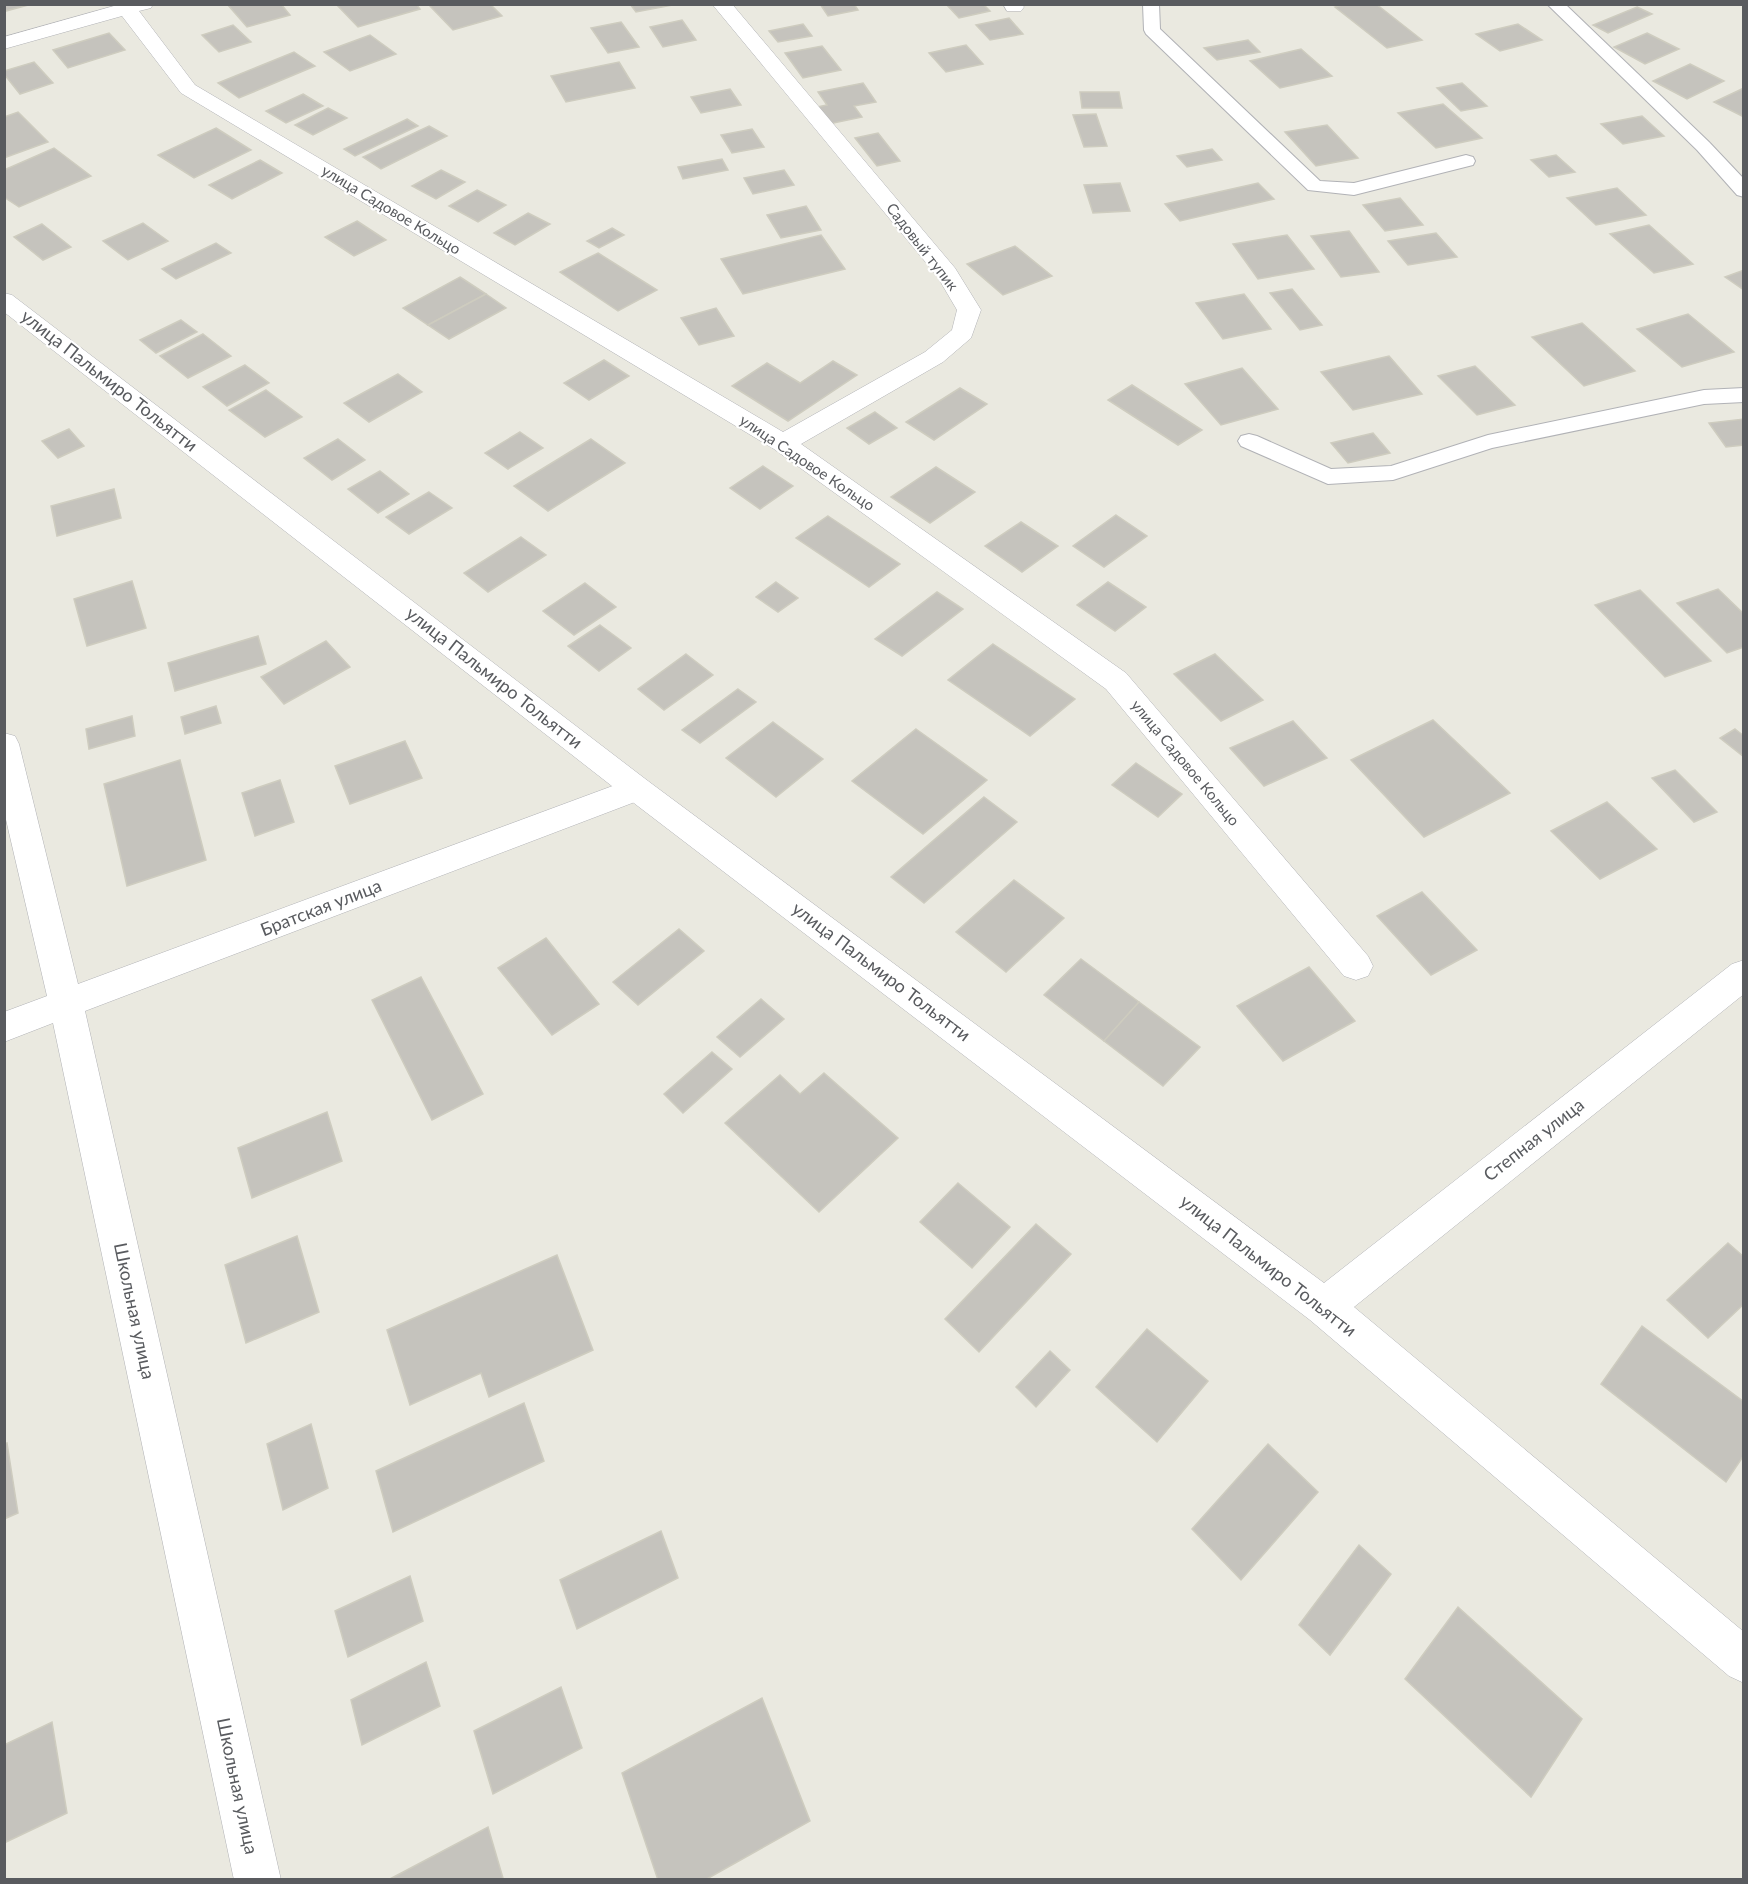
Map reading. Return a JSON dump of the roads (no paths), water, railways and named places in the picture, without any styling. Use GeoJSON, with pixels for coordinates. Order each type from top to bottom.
{"type":"FeatureCollection","features":[{"type":"Feature","properties":{"kind":"street","name":"Садовый тупик"},"geometry":{"type":"LineString","coordinates":[[721,4],[947,273],[969,310],[963,333],[934,357],[783,443]]}},
{"type":"Feature","properties":{"kind":"street","name":"улица Садовое Кольцо"},"geometry":{"type":"LineString","coordinates":[[135,7],[188,89],[783,443],[1116,681],[1356,966]]}},
{"type":"Feature","properties":{"kind":"street"},"geometry":{"type":"LineString","coordinates":[[4,43],[135,7]]}},
{"type":"Feature","properties":{"kind":"street","name":"улица Пальмиро Тольятти"},"geometry":{"type":"LineString","coordinates":[[4,300],[637,789],[1324,1307],[1743,1661]]}},
{"type":"Feature","properties":{"kind":"street","name":"Школьная улица"},"geometry":{"type":"LineString","coordinates":[[4,744],[66,1003],[258,1880]]}},
{"type":"Feature","properties":{"kind":"street","name":"Братская улица"},"geometry":{"type":"LineString","coordinates":[[4,1028],[637,789]]}},
{"type":"Feature","properties":{"kind":"street","name":"Степная улица"},"geometry":{"type":"LineString","coordinates":[[1324,1307],[1743,974]]}},
{"type":"Feature","properties":{"kind":"lane"},"geometry":{"type":"LineString","coordinates":[[1151,4],[1152,30],[1316,186],[1354,189],[1466,161]]}},
{"type":"Feature","properties":{"kind":"lane"},"geometry":{"type":"LineString","coordinates":[[1555,4],[1703,146],[1743,191]]}},
{"type":"Feature","properties":{"kind":"lane"},"geometry":{"type":"LineString","coordinates":[[1249,441],[1328,477],[1393,473],[1488,442],[1704,397],[1743,395]]}}]}
